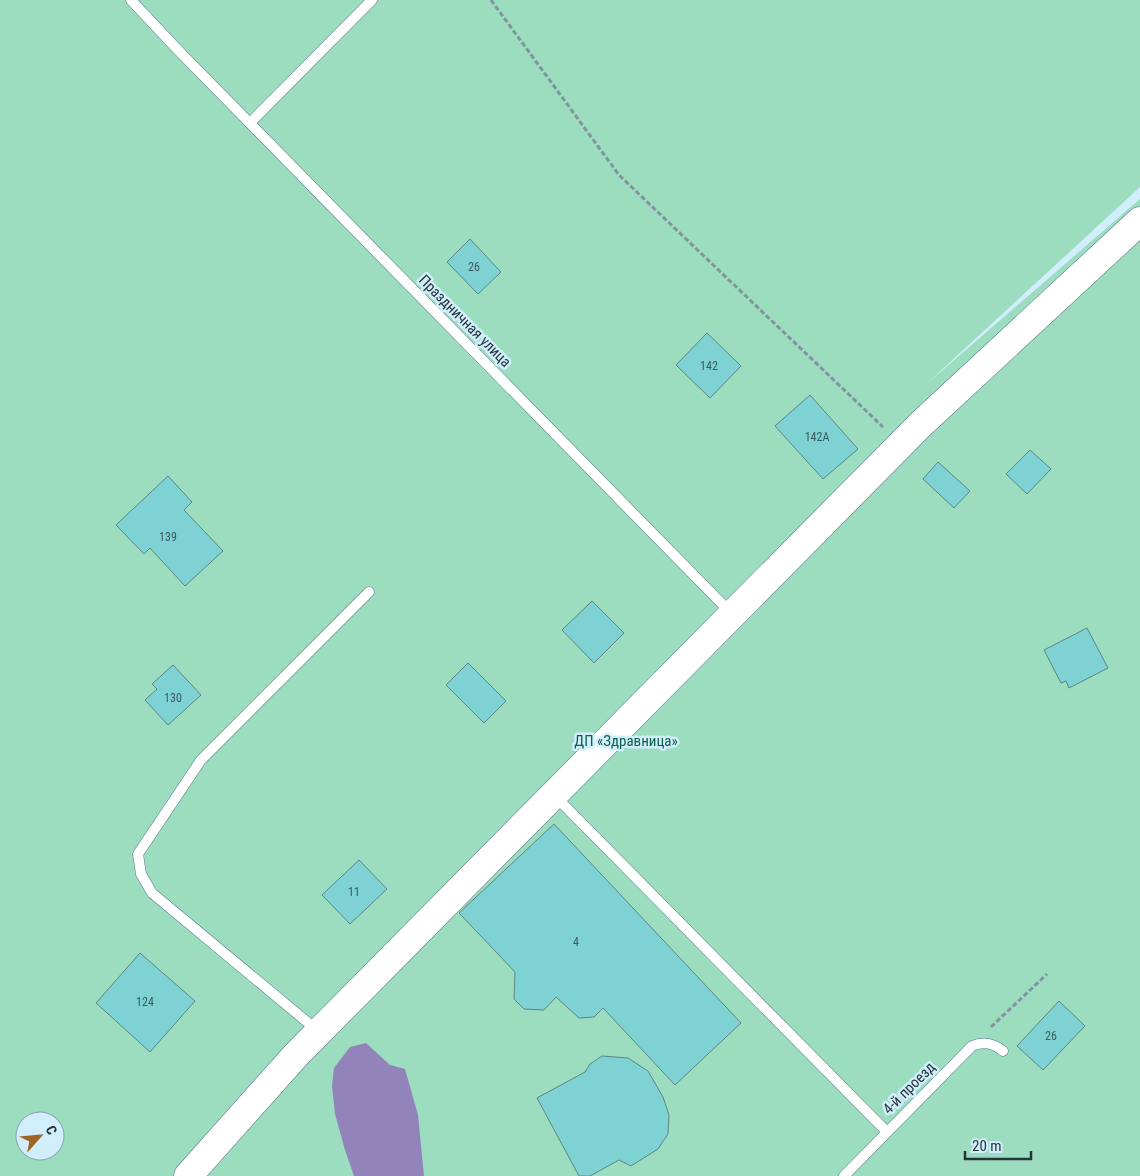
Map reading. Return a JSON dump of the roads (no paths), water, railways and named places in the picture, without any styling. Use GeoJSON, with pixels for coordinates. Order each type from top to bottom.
{"type":"FeatureCollection","features":[{"type":"Feature","properties":{"kind":"street"},"geometry":{"type":"LineString","coordinates":[[188,1176],[319,1032],[901,445],[1140,221]]}},
{"type":"Feature","properties":{"kind":"lane","name":"Праздничная улица"},"geometry":{"type":"LineString","coordinates":[[131,0],[733,614]]}},
{"type":"Feature","properties":{"kind":"lane"},"geometry":{"type":"LineString","coordinates":[[250,123],[372,0]]}},
{"type":"Feature","properties":{"kind":"lane"},"geometry":{"type":"LineString","coordinates":[[319,1032],[152,893],[141,874],[138,854],[201,760],[369,592]]}},
{"type":"Feature","properties":{"kind":"lane"},"geometry":{"type":"LineString","coordinates":[[554,795],[887,1132]]}},
{"type":"Feature","properties":{"kind":"lane","name":"4-й проезд"},"geometry":{"type":"LineString","coordinates":[[844,1176],[972,1046],[983,1042],[1003,1051]]}},
{"type":"Feature","properties":{"kind":"park label","name":"ДП «Здравница»"},"geometry":{"type":"Point","coordinates":[626,741]}}]}
